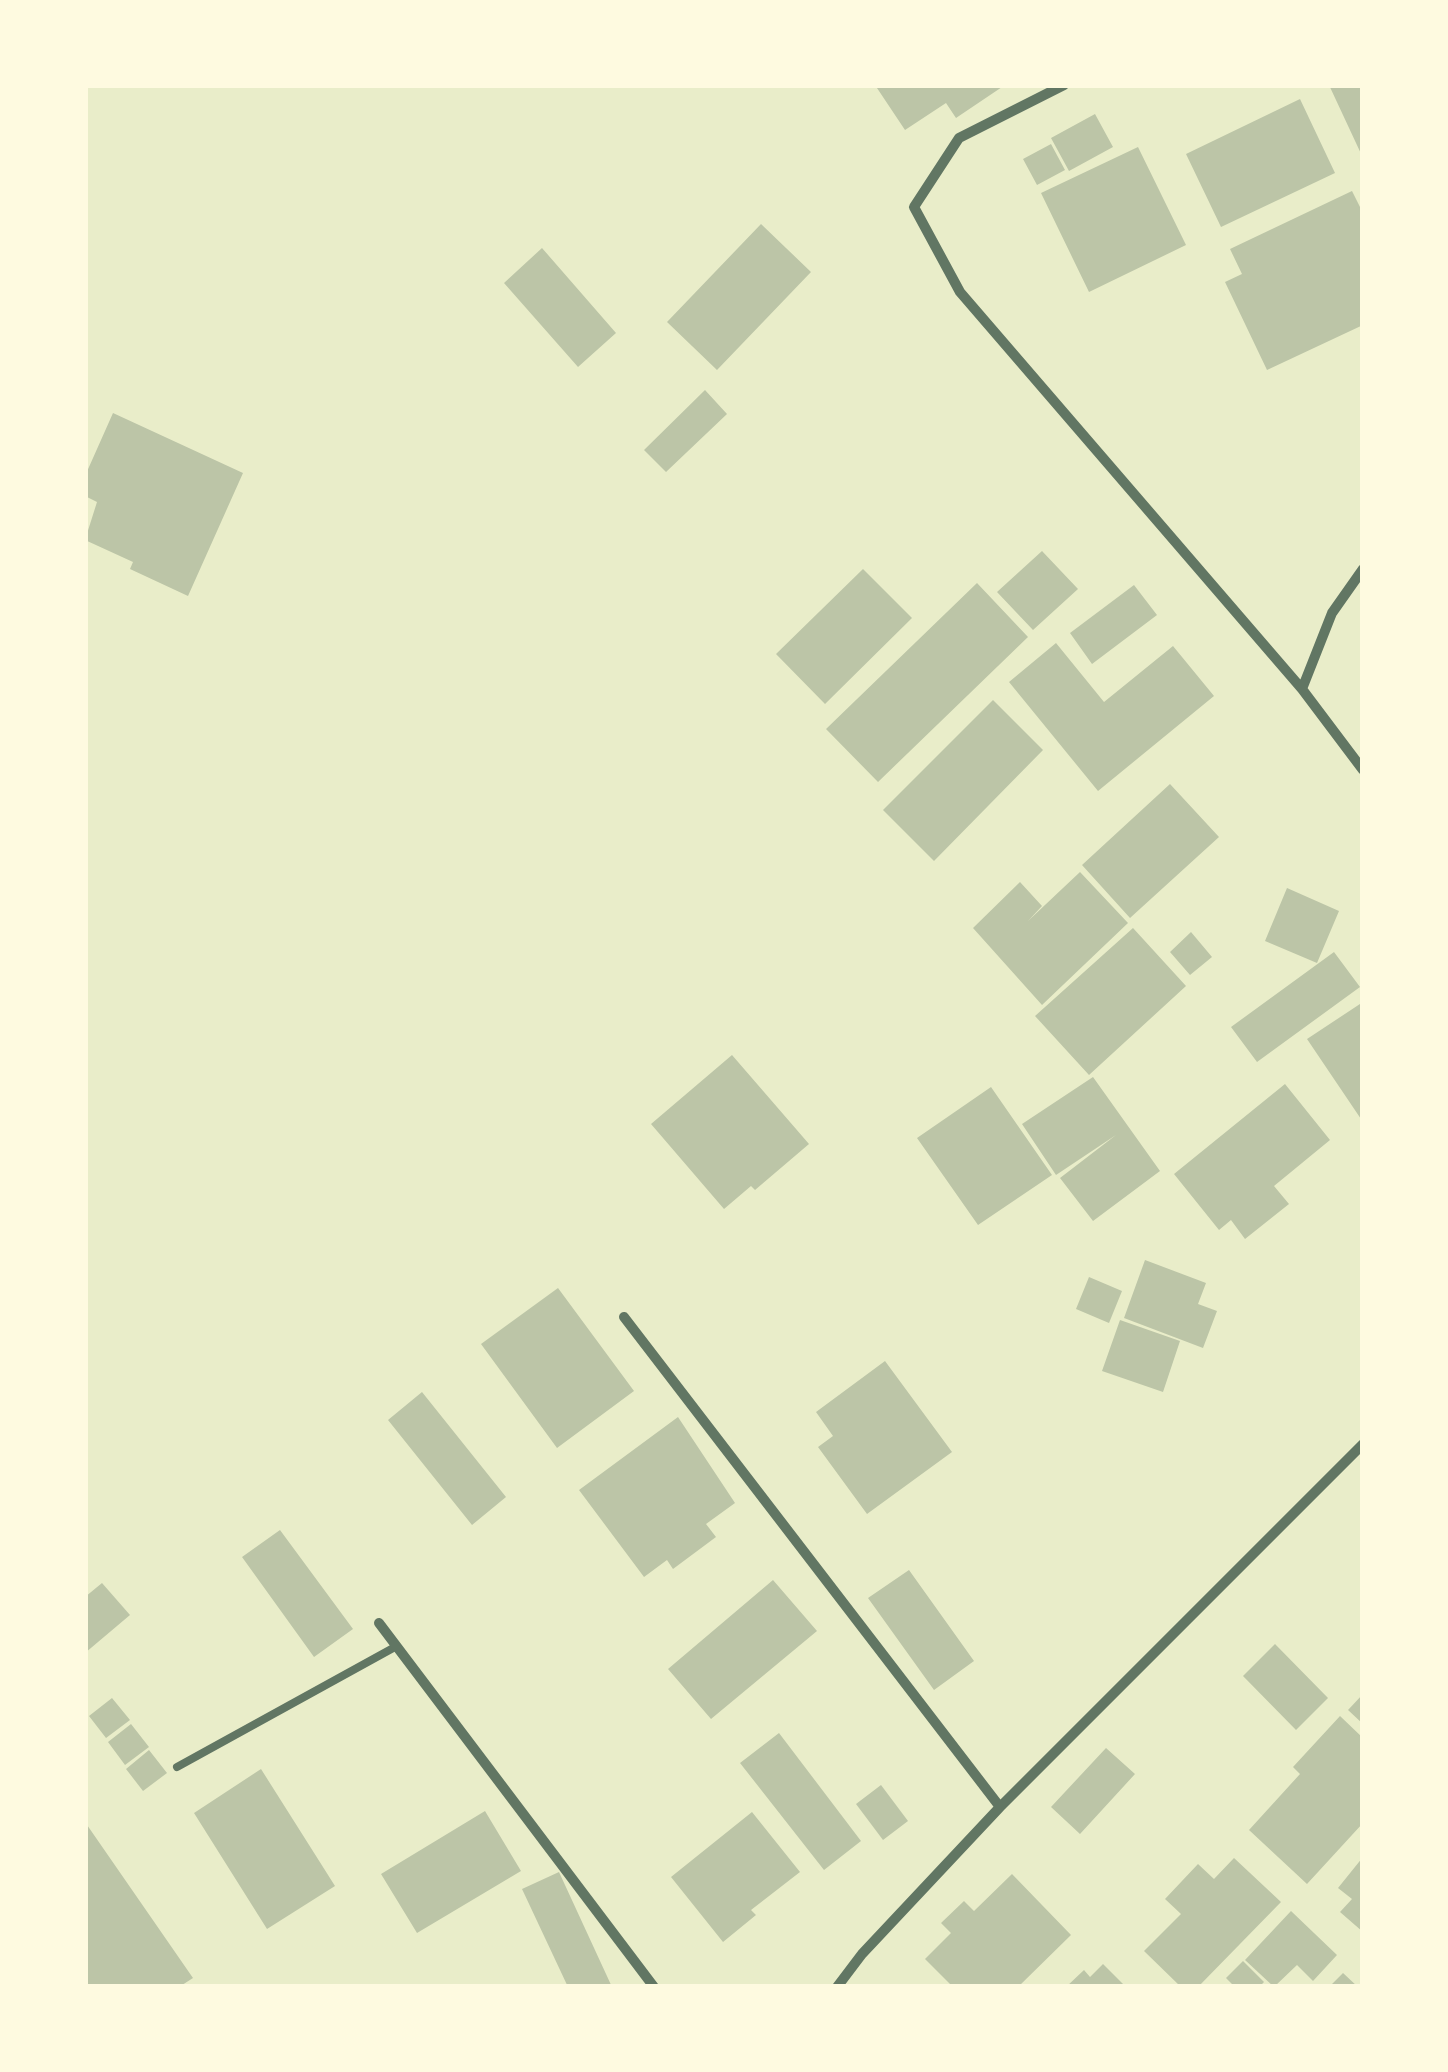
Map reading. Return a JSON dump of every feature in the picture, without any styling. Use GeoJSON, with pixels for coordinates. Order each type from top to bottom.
{"type":"FeatureCollection","features":[{"type":"Feature","properties":{"kind":"street"},"geometry":{"type":"LineString","coordinates":[[1064,85],[959,138],[914,207],[960,292],[1302,689],[1363,770]]}},
{"type":"Feature","properties":{"kind":"street"},"geometry":{"type":"LineString","coordinates":[[1302,689],[1332,612],[1363,568]]}},
{"type":"Feature","properties":{"kind":"street"},"geometry":{"type":"LineString","coordinates":[[624,1317],[1000,1807]]}},
{"type":"Feature","properties":{"kind":"street"},"geometry":{"type":"LineString","coordinates":[[838,1987],[862,1954],[1000,1807],[1363,1444]]}},
{"type":"Feature","properties":{"kind":"street"},"geometry":{"type":"LineString","coordinates":[[379,1623],[654,1987]]}},
{"type":"Feature","properties":{"kind":"lane"},"geometry":{"type":"LineString","coordinates":[[177,1767],[395,1648]]}},
{"type":"Feature","properties":{"kind":"building"},"geometry":{"type":"Polygon","coordinates":[[[875,85],[1005,85],[956,118],[946,103],[905,130],[875,85]]]}},
{"type":"Feature","properties":{"kind":"building"},"geometry":{"type":"Polygon","coordinates":[[[1329,85],[1363,85],[1363,158],[1329,85]]]}},
{"type":"Feature","properties":{"kind":"building"},"geometry":{"type":"Polygon","coordinates":[[[1300,99],[1335,173],[1221,227],[1186,154],[1300,99]]]}},
{"type":"Feature","properties":{"kind":"building"},"geometry":{"type":"Polygon","coordinates":[[[1095,114],[1113,147],[1069,171],[1051,138],[1095,114]]]}},
{"type":"Feature","properties":{"kind":"building"},"geometry":{"type":"Polygon","coordinates":[[[1051,144],[1065,170],[1037,185],[1023,159],[1051,144]]]}},
{"type":"Feature","properties":{"kind":"building"},"geometry":{"type":"Polygon","coordinates":[[[1138,147],[1186,245],[1089,292],[1041,193],[1138,147]]]}},
{"type":"Feature","properties":{"kind":"building"},"geometry":{"type":"Polygon","coordinates":[[[1352,191],[1363,213],[1363,325],[1267,370],[1225,282],[1242,274],[1230,249],[1352,191]]]}},
{"type":"Feature","properties":{"kind":"building"},"geometry":{"type":"Polygon","coordinates":[[[761,224],[811,272],[717,370],[667,322],[761,224]]]}},
{"type":"Feature","properties":{"kind":"building"},"geometry":{"type":"Polygon","coordinates":[[[542,248],[616,333],[578,367],[504,283],[542,248]]]}},
{"type":"Feature","properties":{"kind":"building"},"geometry":{"type":"Polygon","coordinates":[[[705,390],[727,414],[666,472],[644,450],[705,390]]]}},
{"type":"Feature","properties":{"kind":"building"},"geometry":{"type":"Polygon","coordinates":[[[113,413],[243,473],[188,596],[130,569],[133,562],[85,540],[97,502],[85,496],[85,476],[113,413]]]}},
{"type":"Feature","properties":{"kind":"building"},"geometry":{"type":"Polygon","coordinates":[[[1042,551],[1078,589],[1033,630],[997,592],[1042,551]]]}},
{"type":"Feature","properties":{"kind":"building"},"geometry":{"type":"Polygon","coordinates":[[[863,569],[912,618],[825,704],[776,654],[863,569]]]}},
{"type":"Feature","properties":{"kind":"building"},"geometry":{"type":"Polygon","coordinates":[[[977,583],[1028,637],[878,782],[826,729],[977,583]]]}},
{"type":"Feature","properties":{"kind":"building"},"geometry":{"type":"Polygon","coordinates":[[[1134,585],[1157,615],[1092,664],[1070,633],[1134,585]]]}},
{"type":"Feature","properties":{"kind":"building"},"geometry":{"type":"Polygon","coordinates":[[[1056,643],[1104,702],[1173,646],[1214,696],[1098,791],[1009,682],[1056,643]]]}},
{"type":"Feature","properties":{"kind":"building"},"geometry":{"type":"Polygon","coordinates":[[[993,700],[1043,750],[934,861],[883,810],[993,700]]]}},
{"type":"Feature","properties":{"kind":"building"},"geometry":{"type":"Polygon","coordinates":[[[1170,784],[1219,837],[1130,918],[1082,865],[1170,784]]]}},
{"type":"Feature","properties":{"kind":"building"},"geometry":{"type":"Polygon","coordinates":[[[1080,872],[1128,923],[1042,1005],[973,928],[1020,882],[1042,906],[1028,921],[1080,872]]]}},
{"type":"Feature","properties":{"kind":"building"},"geometry":{"type":"Polygon","coordinates":[[[1287,888],[1339,911],[1317,963],[1265,941],[1287,888]]]}},
{"type":"Feature","properties":{"kind":"building"},"geometry":{"type":"Polygon","coordinates":[[[1133,928],[1186,986],[1089,1075],[1035,1016],[1133,928]]]}},
{"type":"Feature","properties":{"kind":"building"},"geometry":{"type":"Polygon","coordinates":[[[1191,932],[1212,957],[1190,975],[1170,952],[1191,932]]]}},
{"type":"Feature","properties":{"kind":"building"},"geometry":{"type":"Polygon","coordinates":[[[1334,952],[1360,987],[1257,1062],[1231,1027],[1334,952]]]}},
{"type":"Feature","properties":{"kind":"building"},"geometry":{"type":"Polygon","coordinates":[[[1363,1002],[1363,1122],[1307,1039],[1363,1002]]]}},
{"type":"Feature","properties":{"kind":"building"},"geometry":{"type":"Polygon","coordinates":[[[732,1055],[809,1144],[755,1190],[751,1186],[724,1209],[651,1124],[732,1055]]]}},
{"type":"Feature","properties":{"kind":"building"},"geometry":{"type":"Polygon","coordinates":[[[1093,1077],[1160,1171],[1093,1221],[1060,1178],[1116,1135],[1056,1175],[1022,1124],[1093,1077]]]}},
{"type":"Feature","properties":{"kind":"building"},"geometry":{"type":"Polygon","coordinates":[[[1285,1084],[1330,1140],[1274,1186],[1289,1204],[1245,1239],[1231,1220],[1219,1230],[1174,1174],[1285,1084]]]}},
{"type":"Feature","properties":{"kind":"building"},"geometry":{"type":"Polygon","coordinates":[[[991,1087],[1052,1175],[978,1225],[917,1138],[991,1087]]]}},
{"type":"Feature","properties":{"kind":"building"},"geometry":{"type":"Polygon","coordinates":[[[1145,1260],[1206,1283],[1198,1304],[1217,1311],[1203,1348],[1124,1318],[1145,1260]]]}},
{"type":"Feature","properties":{"kind":"building"},"geometry":{"type":"Polygon","coordinates":[[[1089,1277],[1122,1291],[1109,1323],[1076,1309],[1089,1277]]]}},
{"type":"Feature","properties":{"kind":"building"},"geometry":{"type":"Polygon","coordinates":[[[558,1288],[634,1391],[557,1448],[481,1344],[558,1288]]]}},
{"type":"Feature","properties":{"kind":"building"},"geometry":{"type":"Polygon","coordinates":[[[1120,1320],[1180,1341],[1163,1392],[1102,1371],[1120,1320]]]}},
{"type":"Feature","properties":{"kind":"building"},"geometry":{"type":"Polygon","coordinates":[[[885,1361],[952,1452],[867,1514],[818,1447],[833,1436],[816,1412],[885,1361]]]}},
{"type":"Feature","properties":{"kind":"building"},"geometry":{"type":"Polygon","coordinates":[[[422,1392],[506,1497],[472,1525],[388,1420],[422,1392]]]}},
{"type":"Feature","properties":{"kind":"building"},"geometry":{"type":"Polygon","coordinates":[[[678,1417],[735,1503],[706,1524],[716,1537],[673,1569],[667,1560],[644,1577],[579,1490],[678,1417]]]}},
{"type":"Feature","properties":{"kind":"building"},"geometry":{"type":"Polygon","coordinates":[[[280,1530],[353,1629],[314,1657],[242,1557],[280,1530]]]}},
{"type":"Feature","properties":{"kind":"building"},"geometry":{"type":"Polygon","coordinates":[[[909,1570],[974,1661],[934,1690],[868,1598],[909,1570]]]}},
{"type":"Feature","properties":{"kind":"building"},"geometry":{"type":"Polygon","coordinates":[[[773,1580],[817,1631],[711,1719],[668,1669],[773,1580]]]}},
{"type":"Feature","properties":{"kind":"building"},"geometry":{"type":"Polygon","coordinates":[[[102,1583],[130,1615],[85,1653],[85,1597],[102,1583]]]}},
{"type":"Feature","properties":{"kind":"building"},"geometry":{"type":"Polygon","coordinates":[[[1275,1644],[1328,1698],[1296,1730],[1243,1676],[1275,1644]]]}},
{"type":"Feature","properties":{"kind":"building"},"geometry":{"type":"Polygon","coordinates":[[[1363,1694],[1363,1724],[1348,1710],[1363,1694]]]}},
{"type":"Feature","properties":{"kind":"building"},"geometry":{"type":"Polygon","coordinates":[[[112,1698],[130,1720],[106,1738],[89,1716],[112,1698]]]}},
{"type":"Feature","properties":{"kind":"building"},"geometry":{"type":"Polygon","coordinates":[[[1340,1716],[1363,1738],[1363,1823],[1307,1884],[1249,1830],[1300,1774],[1293,1767],[1340,1716]]]}},
{"type":"Feature","properties":{"kind":"building"},"geometry":{"type":"Polygon","coordinates":[[[131,1724],[149,1747],[125,1765],[108,1742],[131,1724]]]}},
{"type":"Feature","properties":{"kind":"building"},"geometry":{"type":"Polygon","coordinates":[[[779,1733],[861,1841],[824,1870],[740,1763],[779,1733]]]}},
{"type":"Feature","properties":{"kind":"building"},"geometry":{"type":"Polygon","coordinates":[[[1106,1748],[1135,1774],[1080,1834],[1051,1807],[1106,1748]]]}},
{"type":"Feature","properties":{"kind":"building"},"geometry":{"type":"Polygon","coordinates":[[[149,1750],[167,1773],[143,1791],[126,1769],[149,1750]]]}},
{"type":"Feature","properties":{"kind":"building"},"geometry":{"type":"Polygon","coordinates":[[[261,1769],[335,1886],[267,1929],[194,1813],[261,1769]]]}},
{"type":"Feature","properties":{"kind":"building"},"geometry":{"type":"Polygon","coordinates":[[[881,1785],[908,1821],[883,1840],[856,1804],[881,1785]]]}},
{"type":"Feature","properties":{"kind":"building"},"geometry":{"type":"Polygon","coordinates":[[[485,1811],[521,1871],[417,1933],[381,1874],[485,1811]]]}},
{"type":"Feature","properties":{"kind":"building"},"geometry":{"type":"Polygon","coordinates":[[[752,1812],[800,1872],[751,1910],[756,1915],[723,1942],[671,1877],[752,1812]]]}},
{"type":"Feature","properties":{"kind":"building"},"geometry":{"type":"Polygon","coordinates":[[[85,1822],[193,1978],[179,1987],[85,1987],[85,1822]]]}},
{"type":"Feature","properties":{"kind":"building"},"geometry":{"type":"Polygon","coordinates":[[[1363,1857],[1363,1932],[1340,1912],[1352,1899],[1338,1888],[1363,1857]]]}},
{"type":"Feature","properties":{"kind":"building"},"geometry":{"type":"Polygon","coordinates":[[[1234,1858],[1281,1902],[1198,1987],[1181,1987],[1144,1951],[1181,1914],[1165,1899],[1198,1864],[1214,1879],[1234,1858]]]}},
{"type":"Feature","properties":{"kind":"building"},"geometry":{"type":"Polygon","coordinates":[[[559,1872],[612,1987],[568,1987],[522,1889],[559,1872]]]}},
{"type":"Feature","properties":{"kind":"building"},"geometry":{"type":"Polygon","coordinates":[[[1012,1874],[1071,1935],[1018,1987],[953,1987],[925,1959],[951,1933],[941,1923],[964,1901],[974,1911],[1012,1874]]]}},
{"type":"Feature","properties":{"kind":"building"},"geometry":{"type":"Polygon","coordinates":[[[1291,1911],[1337,1955],[1313,1981],[1297,1965],[1274,1987],[1245,1960],[1291,1911]]]}},
{"type":"Feature","properties":{"kind":"building"},"geometry":{"type":"Polygon","coordinates":[[[1243,1961],[1264,1982],[1259,1987],[1235,1987],[1226,1978],[1243,1961]]]}},
{"type":"Feature","properties":{"kind":"building"},"geometry":{"type":"Polygon","coordinates":[[[1103,1964],[1126,1987],[1066,1987],[1084,1970],[1090,1977],[1103,1964]]]}},
{"type":"Feature","properties":{"kind":"building"},"geometry":{"type":"Polygon","coordinates":[[[1343,1973],[1358,1987],[1329,1987],[1343,1973]]]}}]}
